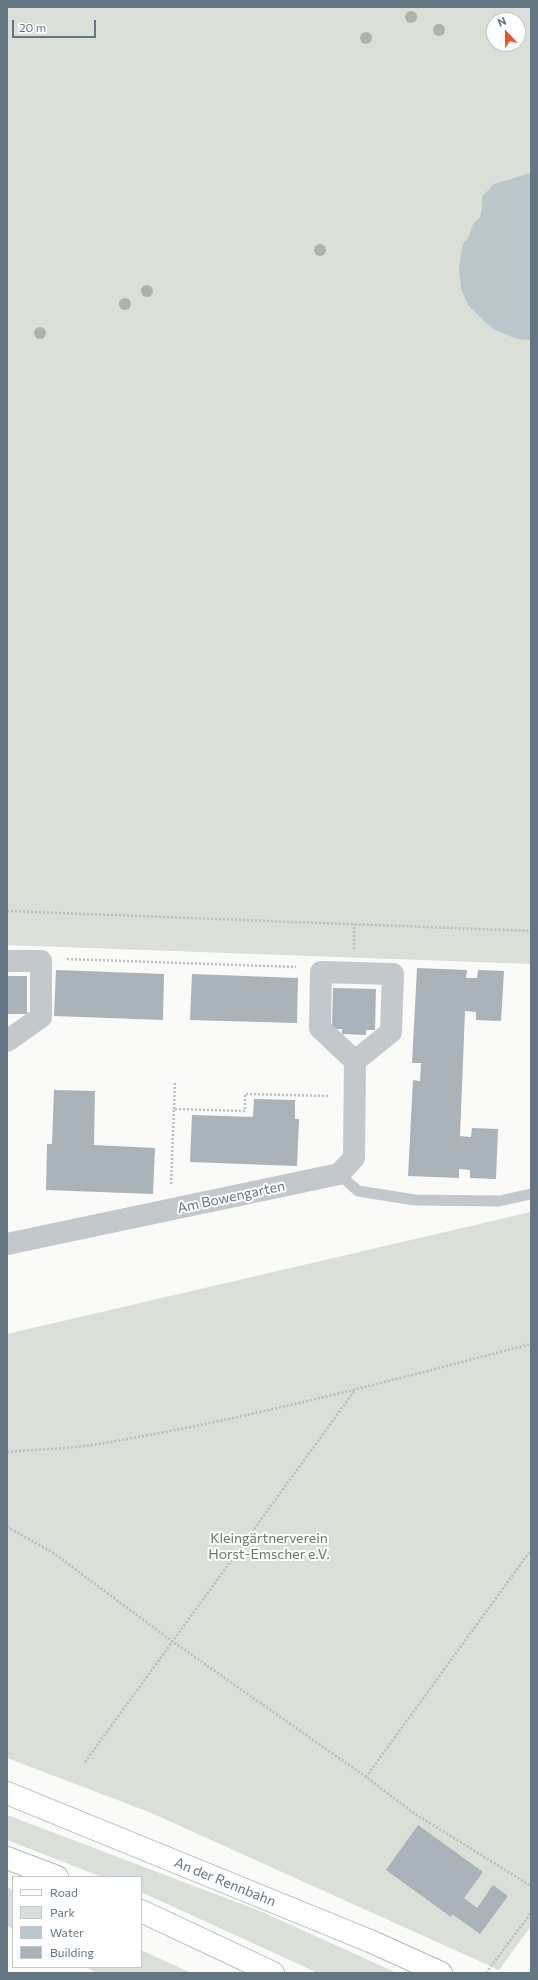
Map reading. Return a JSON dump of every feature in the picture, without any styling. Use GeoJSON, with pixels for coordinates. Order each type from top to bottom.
{"type":"FeatureCollection","features":[{"type":"Feature","properties":{"kind":"main road","name":"An der Rennbahn"},"geometry":{"type":"LineString","coordinates":[[7,1793],[363,1938],[441,1973]]}},
{"type":"Feature","properties":{"kind":"main road"},"geometry":{"type":"LineString","coordinates":[[7,1858],[54,1876]]}},
{"type":"Feature","properties":{"kind":"main road"},"geometry":{"type":"LineString","coordinates":[[142,1911],[273,1973]]}},
{"type":"Feature","properties":{"kind":"street"},"geometry":{"type":"LineString","coordinates":[[7,961],[41,961],[41,1017],[7,1041]]}},
{"type":"Feature","properties":{"kind":"street"},"geometry":{"type":"LineString","coordinates":[[339,1174],[354,1158],[355,1061],[320,1028],[321,972],[393,974],[392,1032],[355,1061]]}},
{"type":"Feature","properties":{"kind":"street","name":"Am Bowengarten"},"geometry":{"type":"LineString","coordinates":[[7,1244],[339,1174]]}},
{"type":"Feature","properties":{"kind":"lane"},"geometry":{"type":"LineString","coordinates":[[339,1174],[358,1192],[415,1200],[499,1201],[531,1194]]}},
{"type":"Feature","properties":{"kind":"path"},"geometry":{"type":"LineString","coordinates":[[7,911],[531,931]]}},
{"type":"Feature","properties":{"kind":"path"},"geometry":{"type":"LineString","coordinates":[[41,961],[54,958],[308,968],[321,972]]}},
{"type":"Feature","properties":{"kind":"path"},"geometry":{"type":"LineString","coordinates":[[170,1210],[175,1082]]}},
{"type":"Feature","properties":{"kind":"path"},"geometry":{"type":"LineString","coordinates":[[174,1109],[244,1111],[245,1094],[355,1096]]}},
{"type":"Feature","properties":{"kind":"path"},"geometry":{"type":"LineString","coordinates":[[7,1452],[102,1444],[250,1414],[356,1390],[531,1344]]}},
{"type":"Feature","properties":{"kind":"path"},"geometry":{"type":"LineString","coordinates":[[85,1762],[356,1390]]}},
{"type":"Feature","properties":{"kind":"path"},"geometry":{"type":"LineString","coordinates":[[7,1527],[52,1552],[172,1641],[366,1777],[415,1814],[531,1886]]}},
{"type":"Feature","properties":{"kind":"path"},"geometry":{"type":"LineString","coordinates":[[366,1777],[531,1550]]}},
{"type":"Feature","properties":{"kind":"path"},"geometry":{"type":"LineString","coordinates":[[486,1973],[531,1913]]}},
{"type":"Feature","properties":{"kind":"green space"},"geometry":{"type":"Polygon","coordinates":[[[7,7],[531,7],[531,964],[7,945],[7,7]]]}},
{"type":"Feature","properties":{"kind":"green space","name":"Kleingärtnerverein Horst-Emscher e.V."},"geometry":{"type":"Polygon","coordinates":[[[531,1212],[531,1926],[499,1970],[149,1812],[7,1758],[7,1334],[531,1212]]]}},
{"type":"Feature","properties":{"kind":"green space"},"geometry":{"type":"Polygon","coordinates":[[[7,1815],[260,1911],[397,1973],[318,1973],[142,1892],[142,1876],[99,1876],[7,1840],[7,1815]]]}},
{"type":"Feature","properties":{"kind":"green space"},"geometry":{"type":"Polygon","coordinates":[[[7,1887],[12,1890],[12,1928],[7,1926],[7,1887]]]}},
{"type":"Feature","properties":{"kind":"green space"},"geometry":{"type":"Polygon","coordinates":[[[142,1950],[191,1973],[97,1973],[88,1968],[142,1968],[142,1950]]]}},
{"type":"Feature","properties":{"kind":"water"},"geometry":{"type":"Polygon","coordinates":[[[531,173],[531,340],[517,339],[495,330],[468,305],[461,289],[459,268],[463,243],[468,239],[473,224],[480,217],[482,197],[494,184],[531,173]]]}},
{"type":"Feature","properties":{"kind":"building"},"geometry":{"type":"Polygon","coordinates":[[[417,968],[467,970],[466,978],[477,978],[478,970],[504,971],[501,1021],[476,1020],[476,1012],[465,1011],[460,1136],[471,1137],[472,1128],[498,1129],[496,1179],[470,1178],[470,1170],[459,1169],[459,1178],[408,1176],[413,1080],[420,1081],[421,1063],[412,1063],[417,968]]]}},
{"type":"Feature","properties":{"kind":"building"},"geometry":{"type":"Polygon","coordinates":[[[56,970],[164,974],[163,1020],[54,1016],[56,970]]]}},
{"type":"Feature","properties":{"kind":"building"},"geometry":{"type":"Polygon","coordinates":[[[192,974],[298,978],[297,1023],[190,1020],[192,974]]]}},
{"type":"Feature","properties":{"kind":"building"},"geometry":{"type":"Polygon","coordinates":[[[7,976],[27,976],[27,1014],[7,1014],[7,976]]]}},
{"type":"Feature","properties":{"kind":"building"},"geometry":{"type":"Polygon","coordinates":[[[333,988],[376,989],[375,1030],[366,1030],[366,1035],[342,1034],[342,1029],[332,1029],[333,988]]]}},
{"type":"Feature","properties":{"kind":"building"},"geometry":{"type":"Polygon","coordinates":[[[54,1090],[95,1091],[94,1145],[155,1148],[153,1194],[46,1190],[47,1144],[52,1144],[54,1090]]]}},
{"type":"Feature","properties":{"kind":"building"},"geometry":{"type":"Polygon","coordinates":[[[254,1099],[295,1100],[295,1119],[299,1119],[297,1166],[190,1162],[192,1115],[253,1117],[254,1099]]]}},
{"type":"Feature","properties":{"kind":"building"},"geometry":{"type":"Polygon","coordinates":[[[418,1825],[483,1872],[464,1898],[477,1908],[493,1885],[508,1896],[480,1934],[452,1914],[451,1917],[386,1870],[418,1825]]]}}]}
